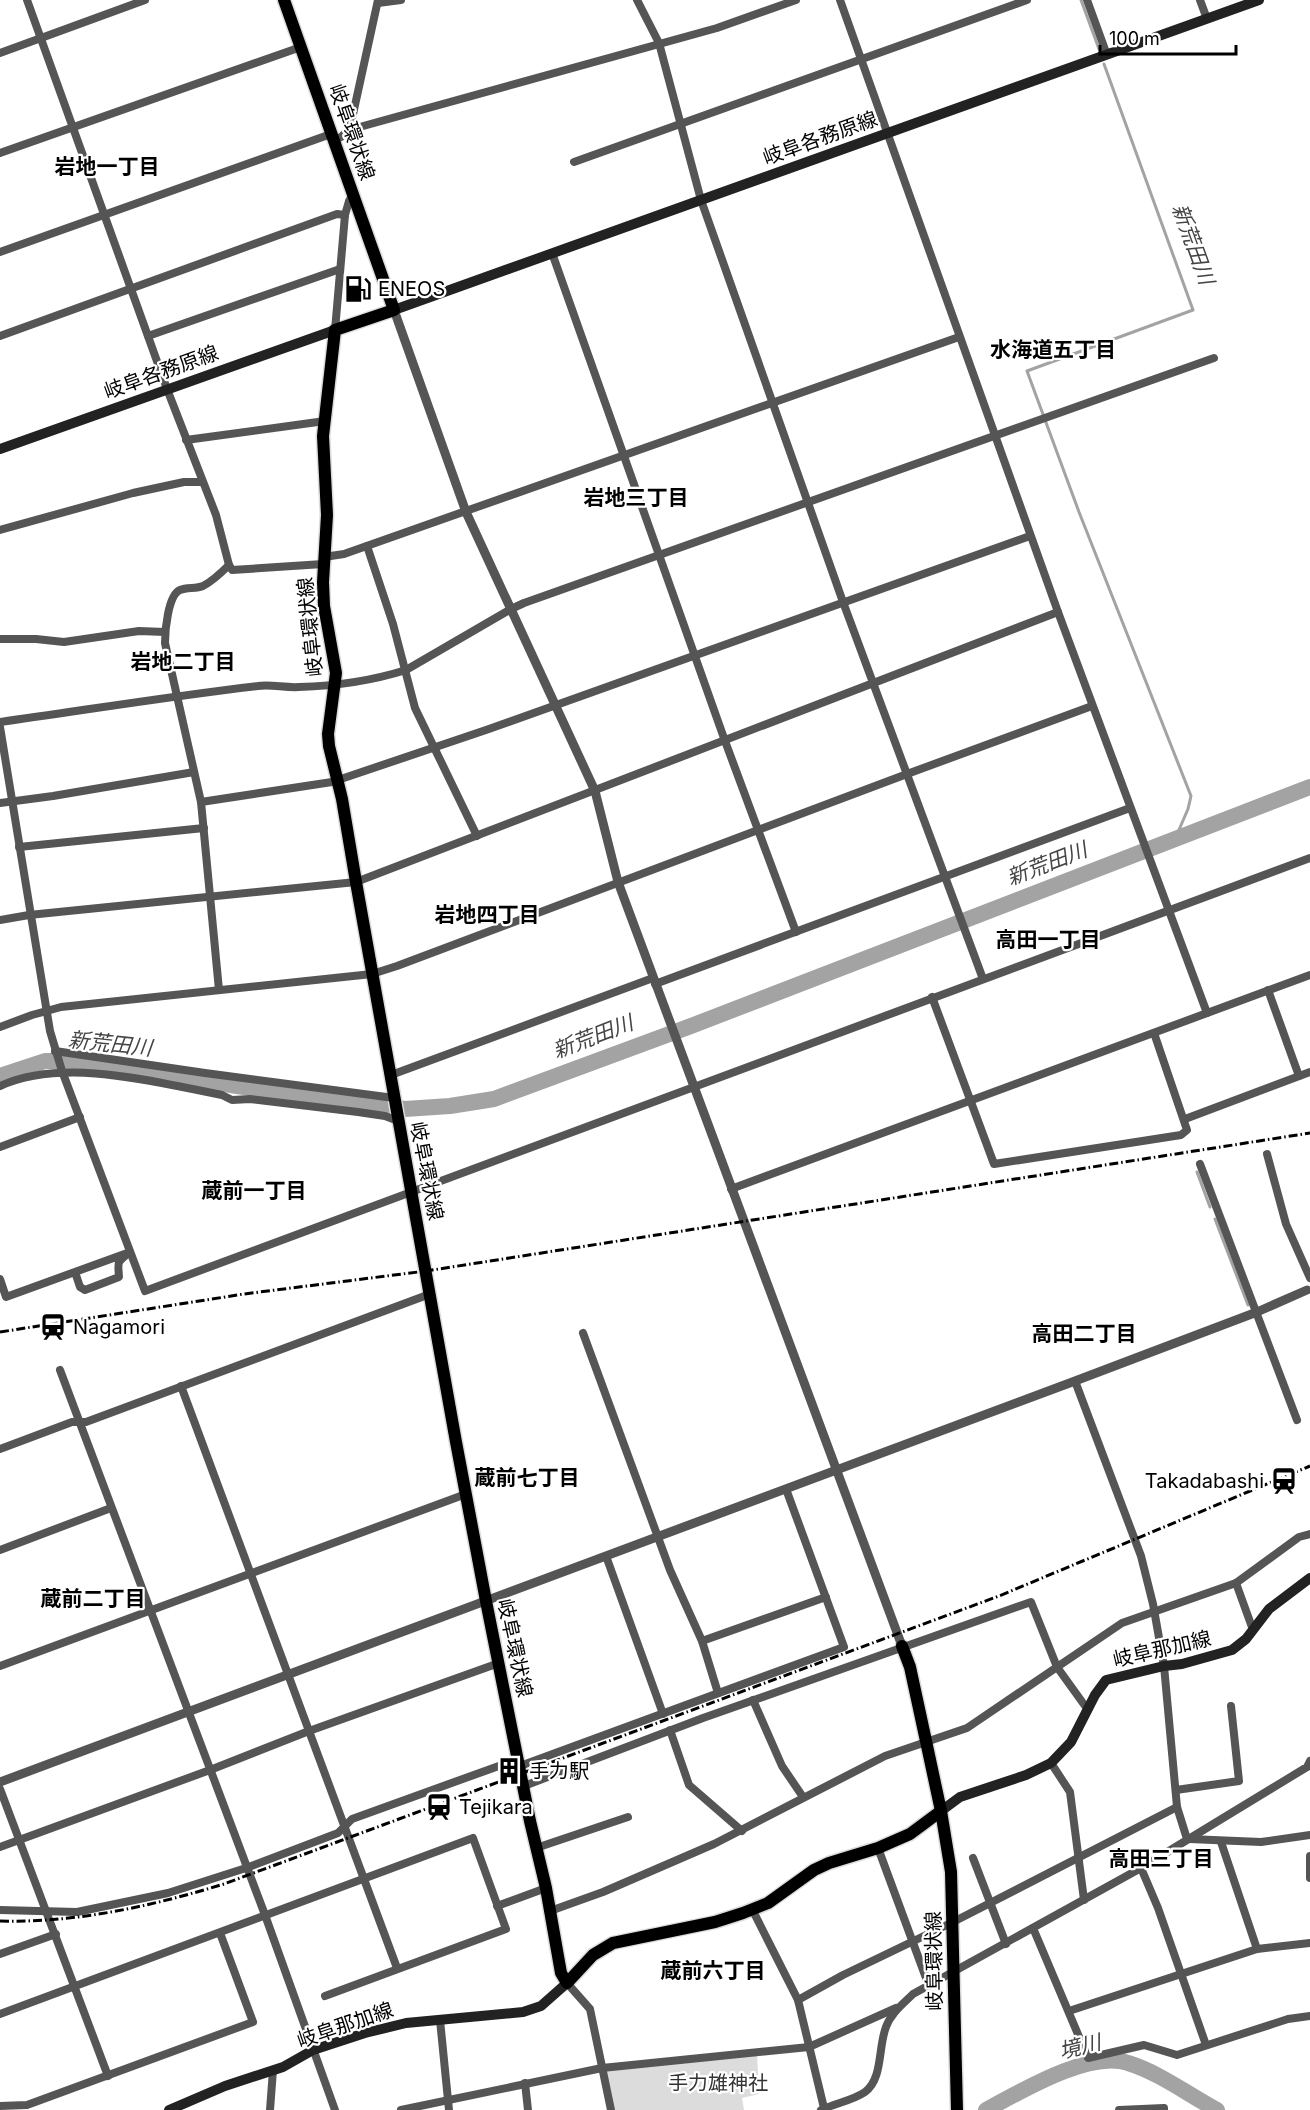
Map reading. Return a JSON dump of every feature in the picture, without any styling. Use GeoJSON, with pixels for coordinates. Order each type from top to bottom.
{"type":"FeatureCollection","features":[{"type":"Feature","properties":{"kind":"main road","name":"岐阜環状線"},"geometry":{"type":"LineString","coordinates":[[284,0],[394,310]]}},
{"type":"Feature","properties":{"kind":"main road","name":"岐阜各務原線"},"geometry":{"type":"LineString","coordinates":[[394,310],[1259,0]]}},
{"type":"Feature","properties":{"kind":"main road"},"geometry":{"type":"LineString","coordinates":[[335,330],[394,310]]}},
{"type":"Feature","properties":{"kind":"main road","name":"岐阜環状線"},"geometry":{"type":"LineString","coordinates":[[335,330],[323,436],[327,515],[324,606],[336,673],[328,734],[329,746],[338,780],[486,1600],[546,1887],[561,1973],[567,1983]]}},
{"type":"Feature","properties":{"kind":"main road","name":"岐阜各務原線"},"geometry":{"type":"LineString","coordinates":[[0,449],[335,330]]}},
{"type":"Feature","properties":{"kind":"main road","name":"岐阜那加線"},"geometry":{"type":"LineString","coordinates":[[941,1811],[960,1797],[1026,1775],[1051,1763],[1071,1742],[1095,1695],[1106,1680],[1182,1664],[1232,1650],[1246,1639],[1269,1609],[1310,1578]]}},
{"type":"Feature","properties":{"kind":"main road","name":"岐阜環状線"},"geometry":{"type":"LineString","coordinates":[[902,1646],[910,1667],[941,1811],[951,1872],[957,2106]]}},
{"type":"Feature","properties":{"kind":"main road"},"geometry":{"type":"LineString","coordinates":[[567,1983],[593,1955],[613,1943],[715,1922],[768,1903],[814,1870],[878,1848],[910,1834],[941,1811]]}},
{"type":"Feature","properties":{"kind":"main road","name":"岐阜那加線"},"geometry":{"type":"LineString","coordinates":[[169,2110],[225,2086],[298,2060],[313,2050],[365,2033],[406,2023],[523,2012],[541,2006],[567,1983]]}},
{"type":"Feature","properties":{"kind":"street"},"geometry":{"type":"LineString","coordinates":[[27,0],[167,389],[216,515],[232,570],[324,561],[959,337]]}},
{"type":"Feature","properties":{"kind":"street"},"geometry":{"type":"LineString","coordinates":[[0,53],[145,0]]}},
{"type":"Feature","properties":{"kind":"street"},"geometry":{"type":"LineString","coordinates":[[0,252],[332,137],[341,137],[350,128],[378,2],[401,0]]}},
{"type":"Feature","properties":{"kind":"street"},"geometry":{"type":"LineString","coordinates":[[637,0],[659,43],[701,200],[772,403],[983,979]]}},
{"type":"Feature","properties":{"kind":"street"},"geometry":{"type":"LineString","coordinates":[[350,128],[717,28],[796,0]]}},
{"type":"Feature","properties":{"kind":"street"},"geometry":{"type":"LineString","coordinates":[[840,0],[1030,536],[1207,1013]]}},
{"type":"Feature","properties":{"kind":"street"},"geometry":{"type":"LineString","coordinates":[[574,162],[1027,0]]}},
{"type":"Feature","properties":{"kind":"street"},"geometry":{"type":"LineString","coordinates":[[1087,0],[1107,55]]}},
{"type":"Feature","properties":{"kind":"street"},"geometry":{"type":"LineString","coordinates":[[1200,0],[1207,19]]}},
{"type":"Feature","properties":{"kind":"street"},"geometry":{"type":"LineString","coordinates":[[0,153],[301,47]]}},
{"type":"Feature","properties":{"kind":"street"},"geometry":{"type":"LineString","coordinates":[[335,330],[345,215],[353,195]]}},
{"type":"Feature","properties":{"kind":"street"},"geometry":{"type":"LineString","coordinates":[[0,336],[337,214],[345,215]]}},
{"type":"Feature","properties":{"kind":"street"},"geometry":{"type":"LineString","coordinates":[[552,253],[694,655],[796,932]]}},
{"type":"Feature","properties":{"kind":"street"},"geometry":{"type":"LineString","coordinates":[[148,336],[340,269]]}},
{"type":"Feature","properties":{"kind":"street"},"geometry":{"type":"LineString","coordinates":[[394,310],[466,512],[595,791],[618,882],[902,1646]]}},
{"type":"Feature","properties":{"kind":"street"},"geometry":{"type":"LineString","coordinates":[[0,722],[264,685],[336,686],[388,676],[406,670],[511,609],[1214,358]]}},
{"type":"Feature","properties":{"kind":"street"},"geometry":{"type":"LineString","coordinates":[[186,440],[325,421]]}},
{"type":"Feature","properties":{"kind":"street"},"geometry":{"type":"LineString","coordinates":[[0,530],[133,493],[183,482],[202,482]]}},
{"type":"Feature","properties":{"kind":"street"},"geometry":{"type":"LineString","coordinates":[[201,802],[338,780],[435,748],[1030,536]]}},
{"type":"Feature","properties":{"kind":"street"},"geometry":{"type":"LineString","coordinates":[[367,546],[406,670],[415,708],[477,836]]}},
{"type":"Feature","properties":{"kind":"street"},"geometry":{"type":"LineString","coordinates":[[219,990],[201,802],[165,643],[165,632],[173,596],[179,590],[200,588],[229,565]]}},
{"type":"Feature","properties":{"kind":"street"},"geometry":{"type":"LineString","coordinates":[[0,920],[29,915],[356,882],[1058,612]]}},
{"type":"Feature","properties":{"kind":"street"},"geometry":{"type":"LineString","coordinates":[[0,639],[64,642],[139,631],[165,632]]}},
{"type":"Feature","properties":{"kind":"street"},"geometry":{"type":"LineString","coordinates":[[0,1027],[45,1011],[372,974],[1092,706]]}},
{"type":"Feature","properties":{"kind":"street"},"geometry":{"type":"LineString","coordinates":[[0,727],[45,1011],[62,1072],[145,1291],[1310,858]]}},
{"type":"Feature","properties":{"kind":"street"},"geometry":{"type":"LineString","coordinates":[[0,802],[53,796],[194,772]]}},
{"type":"Feature","properties":{"kind":"street"},"geometry":{"type":"LineString","coordinates":[[391,1075],[796,932],[1130,808]]}},
{"type":"Feature","properties":{"kind":"street"},"geometry":{"type":"LineString","coordinates":[[19,847],[204,828]]}},
{"type":"Feature","properties":{"kind":"street"},"geometry":{"type":"LineString","coordinates":[[731,1189],[1310,975]]}},
{"type":"Feature","properties":{"kind":"street"},"geometry":{"type":"LineString","coordinates":[[1268,990],[1299,1076]]}},
{"type":"Feature","properties":{"kind":"street"},"geometry":{"type":"LineString","coordinates":[[932,997],[994,1164],[1181,1135],[1187,1130],[1185,1119],[1154,1033]]}},
{"type":"Feature","properties":{"kind":"street"},"geometry":{"type":"LineString","coordinates":[[56,1053],[394,1098]]}},
{"type":"Feature","properties":{"kind":"street"},"geometry":{"type":"LineString","coordinates":[[0,1086],[13,1080],[40,1074],[91,1072],[222,1095],[232,1100],[250,1099],[358,1112],[398,1120]]}},
{"type":"Feature","properties":{"kind":"street"},"geometry":{"type":"LineString","coordinates":[[1185,1119],[1310,1072]]}},
{"type":"Feature","properties":{"kind":"street"},"geometry":{"type":"LineString","coordinates":[[0,1147],[80,1117]]}},
{"type":"Feature","properties":{"kind":"street"},"geometry":{"type":"LineString","coordinates":[[1267,1154],[1286,1224],[1310,1278]]}},
{"type":"Feature","properties":{"kind":"street"},"geometry":{"type":"LineString","coordinates":[[1200,1164],[1297,1420]]}},
{"type":"Feature","properties":{"kind":"street"},"geometry":{"type":"LineString","coordinates":[[0,1280],[6,1297],[130,1252]]}},
{"type":"Feature","properties":{"kind":"street"},"geometry":{"type":"LineString","coordinates":[[75,1272],[80,1287],[85,1290],[119,1277],[116,1267],[118,1262],[130,1252]]}},
{"type":"Feature","properties":{"kind":"street"},"geometry":{"type":"LineString","coordinates":[[0,1782],[1075,1381],[1257,1312],[1309,1287]]}},
{"type":"Feature","properties":{"kind":"street"},"geometry":{"type":"LineString","coordinates":[[0,1449],[72,1422],[86,1422],[430,1294]]}},
{"type":"Feature","properties":{"kind":"street"},"geometry":{"type":"LineString","coordinates":[[583,1333],[670,1570],[702,1641],[718,1693]]}},
{"type":"Feature","properties":{"kind":"street"},"geometry":{"type":"LineString","coordinates":[[60,1370],[265,1915],[335,2110]]}},
{"type":"Feature","properties":{"kind":"street"},"geometry":{"type":"LineString","coordinates":[[1075,1381],[1142,1556],[1155,1611],[1164,1666],[1178,1808],[1187,1839]]}},
{"type":"Feature","properties":{"kind":"street"},"geometry":{"type":"LineString","coordinates":[[181,1386],[397,1968]]}},
{"type":"Feature","properties":{"kind":"street"},"geometry":{"type":"LineString","coordinates":[[0,1910],[77,1912],[168,1893],[246,1868],[338,1833],[352,1818],[663,1714],[844,1647],[786,1489]]}},
{"type":"Feature","properties":{"kind":"street"},"geometry":{"type":"LineString","coordinates":[[0,1666],[466,1494]]}},
{"type":"Feature","properties":{"kind":"street"},"geometry":{"type":"LineString","coordinates":[[0,1550],[111,1508]]}},
{"type":"Feature","properties":{"kind":"street"},"geometry":{"type":"LineString","coordinates":[[550,1911],[603,1892],[742,1831],[885,1756],[967,1728],[1122,1623],[1236,1583],[1299,1537],[1310,1534]]}},
{"type":"Feature","properties":{"kind":"street"},"geometry":{"type":"LineString","coordinates":[[606,1556],[663,1714]]}},
{"type":"Feature","properties":{"kind":"street"},"geometry":{"type":"LineString","coordinates":[[1236,1583],[1252,1630]]}},
{"type":"Feature","properties":{"kind":"street"},"geometry":{"type":"LineString","coordinates":[[702,1641],[826,1597]]}},
{"type":"Feature","properties":{"kind":"street"},"geometry":{"type":"LineString","coordinates":[[524,1786],[670,1730],[1031,1602],[1057,1667],[1088,1710]]}},
{"type":"Feature","properties":{"kind":"street"},"geometry":{"type":"LineString","coordinates":[[0,1847],[309,1731],[499,1664]]}},
{"type":"Feature","properties":{"kind":"street"},"geometry":{"type":"LineString","coordinates":[[753,1700],[782,1766],[803,1797]]}},
{"type":"Feature","properties":{"kind":"street"},"geometry":{"type":"LineString","coordinates":[[1176,1790],[1239,1781],[1231,1706]]}},
{"type":"Feature","properties":{"kind":"street"},"geometry":{"type":"LineString","coordinates":[[670,1730],[689,1785],[742,1831]]}},
{"type":"Feature","properties":{"kind":"street"},"geometry":{"type":"LineString","coordinates":[[752,1909],[798,2000],[823,2109],[866,2092],[877,2076],[880,2047],[886,2025],[900,2006],[913,1994],[1141,1869],[1307,1767],[1310,1761]]}},
{"type":"Feature","properties":{"kind":"street"},"geometry":{"type":"LineString","coordinates":[[1051,1763],[1070,1791],[1084,1900]]}},
{"type":"Feature","properties":{"kind":"street"},"geometry":{"type":"LineString","coordinates":[[0,1789],[108,2076]]}},
{"type":"Feature","properties":{"kind":"street"},"geometry":{"type":"LineString","coordinates":[[798,2000],[843,1975],[990,1904],[1178,1808]]}},
{"type":"Feature","properties":{"kind":"street"},"geometry":{"type":"LineString","coordinates":[[537,1848],[628,1817]]}},
{"type":"Feature","properties":{"kind":"street"},"geometry":{"type":"LineString","coordinates":[[1187,1839],[1261,1842],[1310,1835]]}},
{"type":"Feature","properties":{"kind":"street"},"geometry":{"type":"LineString","coordinates":[[0,2014],[473,1838],[506,1929],[325,1996]]}},
{"type":"Feature","properties":{"kind":"street"},"geometry":{"type":"LineString","coordinates":[[1221,1842],[1257,1949]]}},
{"type":"Feature","properties":{"kind":"street"},"geometry":{"type":"LineString","coordinates":[[878,1848],[929,1986]]}},
{"type":"Feature","properties":{"kind":"street"},"geometry":{"type":"LineString","coordinates":[[1310,1856],[1310,1878]]}},
{"type":"Feature","properties":{"kind":"street"},"geometry":{"type":"LineString","coordinates":[[972,1858],[1006,1944]]}},
{"type":"Feature","properties":{"kind":"street"},"geometry":{"type":"LineString","coordinates":[[1141,1869],[1182,1973],[1206,2045]]}},
{"type":"Feature","properties":{"kind":"street"},"geometry":{"type":"LineString","coordinates":[[497,1906],[546,1887]]}},
{"type":"Feature","properties":{"kind":"street"},"geometry":{"type":"LineString","coordinates":[[1033,1928],[1089,2058],[1144,2045],[1178,2055],[1288,2019],[1310,2016]]}},
{"type":"Feature","properties":{"kind":"street"},"geometry":{"type":"LineString","coordinates":[[0,2106],[27,2105],[253,2022],[220,1933]]}},
{"type":"Feature","properties":{"kind":"street"},"geometry":{"type":"LineString","coordinates":[[0,1954],[56,1934]]}},
{"type":"Feature","properties":{"kind":"street"},"geometry":{"type":"LineString","coordinates":[[1069,2011],[1257,1949],[1310,1943]]}},
{"type":"Feature","properties":{"kind":"street"},"geometry":{"type":"LineString","coordinates":[[567,1983],[590,2008],[610,2110]]}},
{"type":"Feature","properties":{"kind":"street"},"geometry":{"type":"LineString","coordinates":[[401,2110],[602,2068],[809,2047],[900,2006]]}},
{"type":"Feature","properties":{"kind":"street"},"geometry":{"type":"LineString","coordinates":[[440,2020],[449,2110]]}},
{"type":"Feature","properties":{"kind":"street"},"geometry":{"type":"LineString","coordinates":[[270,2110],[273,2070]]}},
{"type":"Feature","properties":{"kind":"street"},"geometry":{"type":"LineString","coordinates":[[525,2084],[528,2110]]}},
{"type":"Feature","properties":{"kind":"street"},"geometry":{"type":"LineString","coordinates":[[1119,2110],[1164,2108],[1164,2110]]}},
{"type":"Feature","properties":{"kind":"green space","name":"手力雄神社"},"geometry":{"type":"Polygon","coordinates":[[[757,2053],[759,2094],[742,2098],[744,2110],[610,2110],[602,2068],[757,2053]]]}},
{"type":"Feature","properties":{"kind":"waterway","name":"新荒田川"},"geometry":{"type":"LineString","coordinates":[[1081,0],[1099,49]]}},
{"type":"Feature","properties":{"kind":"waterway","name":"新荒田川"},"geometry":{"type":"LineString","coordinates":[[1104,64],[1193,310],[1027,371],[1079,512],[1191,796],[1175,839]]}},
{"type":"Feature","properties":{"kind":"waterway","name":"新荒田川"},"geometry":{"type":"LineString","coordinates":[[0,1076],[45,1061],[83,1061],[237,1086],[405,1109],[450,1106],[494,1099],[691,1026],[1310,787]]}},
{"type":"Feature","properties":{"kind":"waterway"},"geometry":{"type":"LineString","coordinates":[[1197,1172],[1210,1207]]}},
{"type":"Feature","properties":{"kind":"waterway"},"geometry":{"type":"LineString","coordinates":[[1215,1219],[1248,1305]]}},
{"type":"Feature","properties":{"kind":"waterway","name":"境川"},"geometry":{"type":"LineString","coordinates":[[986,2110],[1075,2067],[1094,2062],[1112,2061],[1128,2063],[1151,2072],[1217,2110]]}},
{"type":"Feature","properties":{"kind":"railway"},"geometry":{"type":"LineString","coordinates":[[0,1332],[244,1294],[426,1271],[1310,1133]]}},
{"type":"Feature","properties":{"kind":"railway"},"geometry":{"type":"LineString","coordinates":[[0,1921],[57,1919],[114,1912],[224,1884],[999,1596],[1310,1466]]}},
{"type":"Feature","properties":{"kind":"place","name":"ENEOS"},"geometry":{"type":"Point","coordinates":[358,289]}},
{"type":"Feature","properties":{"kind":"place","name":"Nagamori"},"geometry":{"type":"Point","coordinates":[53,1327]}},
{"type":"Feature","properties":{"kind":"place","name":"Takadabashi"},"geometry":{"type":"Point","coordinates":[1284,1481]}},
{"type":"Feature","properties":{"kind":"place","name":"手力駅"},"geometry":{"type":"Point","coordinates":[509,1771]}},
{"type":"Feature","properties":{"kind":"place","name":"Tejikara"},"geometry":{"type":"Point","coordinates":[439,1807]}},
{"type":"Feature","properties":{"kind":"district","name":"岩地一丁目"},"geometry":{"type":"Point","coordinates":[107,167]}},
{"type":"Feature","properties":{"kind":"district","name":"水海道五丁目"},"geometry":{"type":"Point","coordinates":[1053,350]}},
{"type":"Feature","properties":{"kind":"district","name":"岩地三丁目"},"geometry":{"type":"Point","coordinates":[636,498]}},
{"type":"Feature","properties":{"kind":"district","name":"岩地二丁目"},"geometry":{"type":"Point","coordinates":[183,662]}},
{"type":"Feature","properties":{"kind":"district","name":"岩地四丁目"},"geometry":{"type":"Point","coordinates":[487,915]}},
{"type":"Feature","properties":{"kind":"district","name":"高田一丁目"},"geometry":{"type":"Point","coordinates":[1048,940]}},
{"type":"Feature","properties":{"kind":"district","name":"蔵前一丁目"},"geometry":{"type":"Point","coordinates":[254,1191]}},
{"type":"Feature","properties":{"kind":"district","name":"高田二丁目"},"geometry":{"type":"Point","coordinates":[1084,1334]}},
{"type":"Feature","properties":{"kind":"district","name":"蔵前七丁目"},"geometry":{"type":"Point","coordinates":[527,1478]}},
{"type":"Feature","properties":{"kind":"district","name":"蔵前二丁目"},"geometry":{"type":"Point","coordinates":[93,1599]}},
{"type":"Feature","properties":{"kind":"district","name":"高田三丁目"},"geometry":{"type":"Point","coordinates":[1161,1859]}},
{"type":"Feature","properties":{"kind":"district","name":"蔵前六丁目"},"geometry":{"type":"Point","coordinates":[713,1971]}}]}
